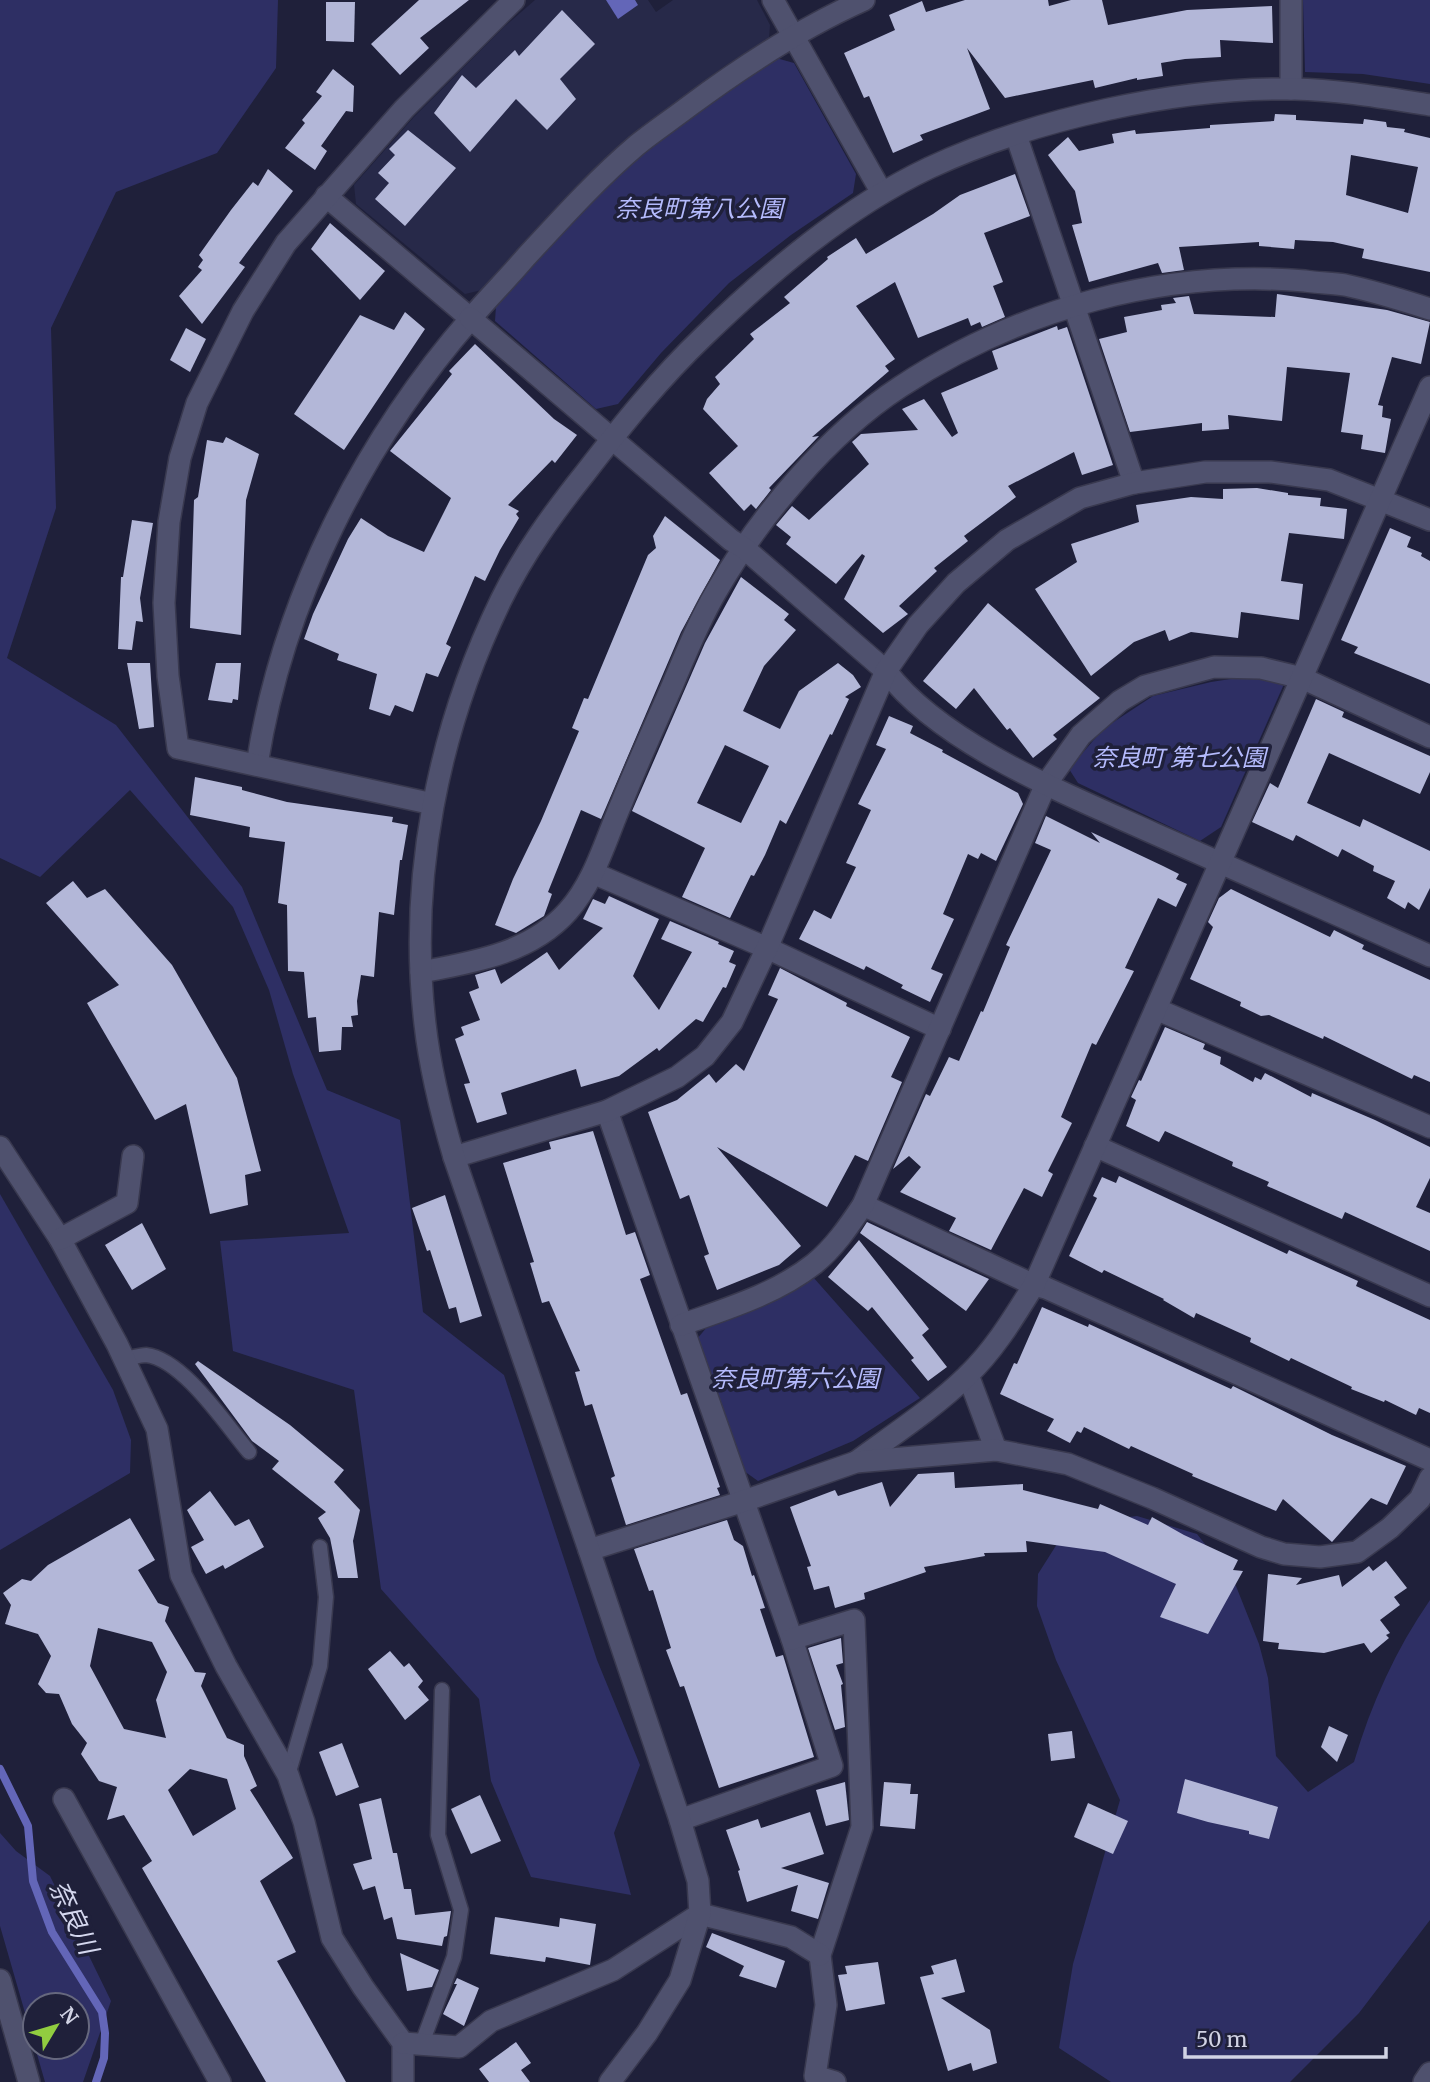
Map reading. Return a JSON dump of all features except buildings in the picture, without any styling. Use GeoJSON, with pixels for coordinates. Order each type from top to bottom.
{"type":"FeatureCollection","features":[{"type":"Feature","properties":{"kind":"street"},"geometry":{"type":"LineString","coordinates":[[773,0],[882,193]]}},
{"type":"Feature","properties":{"kind":"street"},"geometry":{"type":"LineString","coordinates":[[257,765],[264,719],[289,632],[310,574],[340,512],[390,426],[470,318],[575,204],[637,145],[731,76],[794,36],[864,0]]}},
{"type":"Feature","properties":{"kind":"street"},"geometry":{"type":"LineString","coordinates":[[1291,0],[1291,89]]}},
{"type":"Feature","properties":{"kind":"street"},"geometry":{"type":"LineString","coordinates":[[433,804],[178,748],[168,676],[164,603],[169,522],[180,458],[197,403],[243,311],[286,243],[404,109],[508,2]]}},
{"type":"Feature","properties":{"kind":"street"},"geometry":{"type":"LineString","coordinates":[[610,2082],[647,2033],[680,1980],[700,1914],[698,1881],[680,1820],[454,1157],[430,1063],[421,972],[423,872],[433,804],[467,682],[502,598],[545,525],[612,438],[671,368],[745,296],[807,246],[882,193],[930,168],[1016,135],[1100,111],[1181,96],[1291,89],[1350,92],[1430,105]]}},
{"type":"Feature","properties":{"kind":"street"},"geometry":{"type":"LineString","coordinates":[[1016,135],[1134,483]]}},
{"type":"Feature","properties":{"kind":"street"},"geometry":{"type":"LineString","coordinates":[[326,196],[731,540],[744,548],[886,671],[900,690],[963,739],[1046,784],[1430,956]]}},
{"type":"Feature","properties":{"kind":"street"},"geometry":{"type":"LineString","coordinates":[[421,972],[480,961],[534,938],[568,911],[593,873],[691,643],[716,592],[776,503],[838,437],[899,388],[987,338],[1074,305],[1143,289],[1193,282],[1269,278],[1344,285],[1430,309]]}},
{"type":"Feature","properties":{"kind":"street"},"geometry":{"type":"LineString","coordinates":[[856,1462],[923,1414],[968,1375],[1005,1332],[1034,1285],[1430,387]]}},
{"type":"Feature","properties":{"kind":"street"},"geometry":{"type":"LineString","coordinates":[[454,1157],[607,1111],[677,1077],[705,1056],[732,1022],[767,948],[886,671],[918,625],[956,583],[1007,540],[1080,498],[1134,483],[1205,472],[1270,472],[1329,480],[1430,520]]}},
{"type":"Feature","properties":{"kind":"street"},"geometry":{"type":"LineString","coordinates":[[681,1325],[744,1302],[777,1286],[814,1264],[845,1231],[863,1205],[1046,784],[1082,735],[1120,701],[1145,686],[1214,667],[1261,668],[1301,678],[1430,737]]}},
{"type":"Feature","properties":{"kind":"street"},"geometry":{"type":"LineString","coordinates":[[593,873],[767,948],[940,1029]]}},
{"type":"Feature","properties":{"kind":"street"},"geometry":{"type":"LineString","coordinates":[[1156,1009],[1430,1127]]}},
{"type":"Feature","properties":{"kind":"street"},"geometry":{"type":"LineString","coordinates":[[607,1111],[792,1639],[832,1766],[680,1820]]}},
{"type":"Feature","properties":{"kind":"street"},"geometry":{"type":"LineString","coordinates":[[1096,1146],[1430,1296]]}},
{"type":"Feature","properties":{"kind":"street"},"geometry":{"type":"LineString","coordinates":[[0,1147],[60,1239],[125,1360],[158,1429],[181,1576],[226,1666],[288,1775],[304,1822],[332,1938],[363,1987],[412,2045],[460,2047],[491,2021],[613,1970],[700,1914],[791,1937],[820,1955]]}},
{"type":"Feature","properties":{"kind":"street"},"geometry":{"type":"LineString","coordinates":[[60,1239],[127,1203],[133,1156]]}},
{"type":"Feature","properties":{"kind":"street"},"geometry":{"type":"LineString","coordinates":[[863,1205],[1034,1285],[1046,1288],[1430,1460]]}},
{"type":"Feature","properties":{"kind":"street"},"geometry":{"type":"LineString","coordinates":[[968,1375],[996,1450]]}},
{"type":"Feature","properties":{"kind":"street"},"geometry":{"type":"LineString","coordinates":[[589,1550],[856,1462],[996,1450],[1068,1464],[1284,1555],[1320,1557],[1357,1552],[1390,1528],[1420,1499],[1430,1478]]}},
{"type":"Feature","properties":{"kind":"street"},"geometry":{"type":"LineString","coordinates":[[792,1639],[854,1620],[862,1827],[820,1955],[826,2005],[815,2076],[835,2082]]}},
{"type":"Feature","properties":{"kind":"street"},"geometry":{"type":"LineString","coordinates":[[64,1799],[220,2082]]}},
{"type":"Feature","properties":{"kind":"street"},"geometry":{"type":"LineString","coordinates":[[0,1980],[29,2082]]}},
{"type":"Feature","properties":{"kind":"street"},"geometry":{"type":"LineString","coordinates":[[403,2082],[412,2045]]}},
{"type":"Feature","properties":{"kind":"street"},"geometry":{"type":"LineString","coordinates":[[1424,2082],[1430,2073]]}},
{"type":"Feature","properties":{"kind":"lane"},"geometry":{"type":"LineString","coordinates":[[125,1360],[146,1355],[177,1369],[194,1385],[249,1452]]}},
{"type":"Feature","properties":{"kind":"lane"},"geometry":{"type":"LineString","coordinates":[[288,1775],[320,1667],[326,1597],[320,1547]]}},
{"type":"Feature","properties":{"kind":"lane"},"geometry":{"type":"LineString","coordinates":[[412,2045],[454,1956],[461,1910],[438,1835],[442,1690]]}},
{"type":"Feature","properties":{"kind":"shaded area"},"geometry":{"type":"Polygon","coordinates":[[[535,0],[648,0],[656,12],[673,0],[757,0],[770,25],[769,39],[723,67],[631,137],[570,194],[482,290],[465,294],[356,204],[354,185],[413,118],[505,26],[535,0]]]}},
{"type":"Feature","properties":{"kind":"shaded area"},"geometry":{"type":"Polygon","coordinates":[[[606,0],[635,0],[638,5],[618,19],[606,0]]]}},
{"type":"Feature","properties":{"kind":"green space"},"geometry":{"type":"Polygon","coordinates":[[[0,0],[278,0],[276,68],[217,153],[116,192],[51,328],[56,508],[7,658],[116,725],[242,887],[327,1090],[400,1120],[423,1312],[504,1375],[597,1660],[640,1765],[614,1833],[631,1895],[531,1877],[491,1781],[479,1699],[381,1589],[354,1390],[233,1351],[220,1241],[349,1233],[293,1074],[269,990],[233,907],[130,790],[40,877],[0,858],[0,0]]]}},
{"type":"Feature","properties":{"kind":"green space"},"geometry":{"type":"Polygon","coordinates":[[[1303,0],[1430,0],[1430,84],[1363,74],[1305,72],[1303,0]]]}},
{"type":"Feature","properties":{"kind":"green space","name":"奈良町第八公園"},"geometry":{"type":"Polygon","coordinates":[[[776,58],[794,63],[856,174],[853,193],[791,235],[729,283],[661,353],[618,404],[596,409],[495,321],[496,306],[581,212],[640,154],[776,58]]]}},
{"type":"Feature","properties":{"kind":"green space","name":"奈良町 第七公園"},"geometry":{"type":"Polygon","coordinates":[[[1250,676],[1284,684],[1221,827],[1200,841],[1078,783],[1069,769],[1103,729],[1153,696],[1250,676]]]}},
{"type":"Feature","properties":{"kind":"green space"},"geometry":{"type":"Polygon","coordinates":[[[0,1194],[113,1390],[131,1440],[130,1473],[0,1550],[0,1194]]]}},
{"type":"Feature","properties":{"kind":"green space","name":"奈良町第六公園"},"geometry":{"type":"Polygon","coordinates":[[[813,1277],[920,1398],[853,1441],[758,1481],[744,1471],[697,1339],[707,1327],[802,1285],[813,1277]]]}},
{"type":"Feature","properties":{"kind":"green space"},"geometry":{"type":"Polygon","coordinates":[[[1137,1516],[1197,1534],[1234,1581],[1259,1644],[1268,1678],[1276,1756],[1308,1792],[1354,1762],[1368,1719],[1386,1678],[1406,1638],[1430,1600],[1430,1920],[1359,2013],[1290,2082],[1111,2082],[1059,2048],[1073,1964],[1120,1800],[1056,1660],[1037,1606],[1038,1574],[1057,1544],[1089,1522],[1137,1516]]]}},
{"type":"Feature","properties":{"kind":"green space"},"geometry":{"type":"Polygon","coordinates":[[[0,1833],[16,1851],[50,1876],[111,2001],[91,2059],[91,1991],[21,1991],[21,1999],[0,1926],[0,1833]]]}},
{"type":"Feature","properties":{"kind":"green space"},"geometry":{"type":"Polygon","coordinates":[[[39,2061],[90,2061],[83,2082],[45,2082],[39,2061]]]}},
{"type":"Feature","properties":{"kind":"waterway","name":"奈良川"},"geometry":{"type":"LineString","coordinates":[[0,1769],[28,1826],[33,1881],[52,1932],[102,2012],[104,2058],[96,2082]]}}]}
